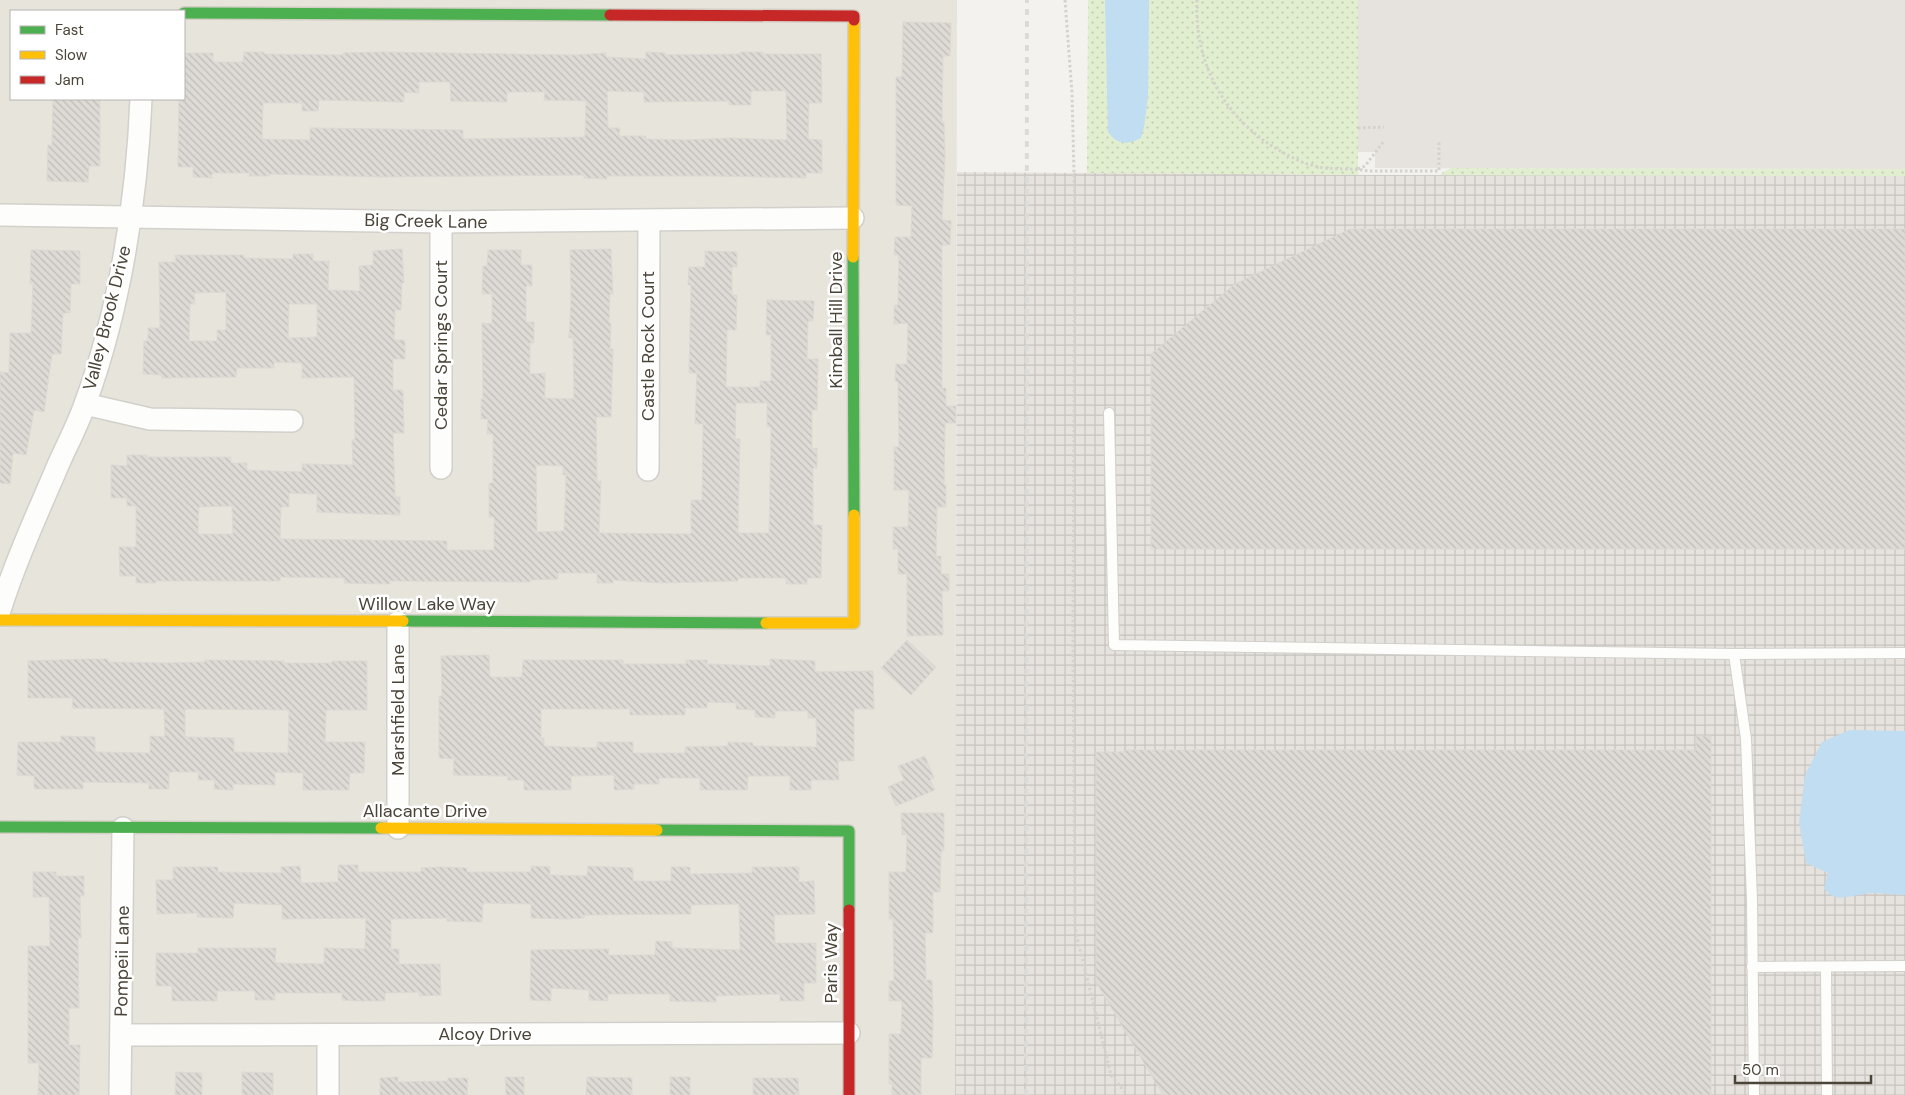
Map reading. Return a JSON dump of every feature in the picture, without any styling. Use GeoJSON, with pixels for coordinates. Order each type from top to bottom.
{"type":"FeatureCollection","features":[{"type":"Feature","properties":{"kind":"street"},"geometry":{"type":"LineString","coordinates":[[185,13],[425,7]]}},
{"type":"Feature","properties":{"kind":"street","name":"Kimball Hill Drive"},"geometry":{"type":"LineString","coordinates":[[425,7],[854,16],[854,623]]}},
{"type":"Feature","properties":{"kind":"street","name":"Valley Brook Drive"},"geometry":{"type":"LineString","coordinates":[[0,610],[16,561],[85,404],[110,324],[131,216],[139,151],[141,100]]}},
{"type":"Feature","properties":{"kind":"street","name":"Big Creek Lane"},"geometry":{"type":"LineString","coordinates":[[0,216],[131,216],[441,222],[853,218]]}},
{"type":"Feature","properties":{"kind":"street","name":"Castle Rock Court"},"geometry":{"type":"LineString","coordinates":[[648,470],[649,221]]}},
{"type":"Feature","properties":{"kind":"street","name":"Cedar Springs Court"},"geometry":{"type":"LineString","coordinates":[[441,222],[441,468]]}},
{"type":"Feature","properties":{"kind":"street"},"geometry":{"type":"LineString","coordinates":[[85,404],[150,419],[292,421]]}},
{"type":"Feature","properties":{"kind":"street","name":"Willow Lake Way"},"geometry":{"type":"LineString","coordinates":[[0,620],[854,623]]}},
{"type":"Feature","properties":{"kind":"street","name":"Marshfield Lane"},"geometry":{"type":"LineString","coordinates":[[398,622],[398,828]]}},
{"type":"Feature","properties":{"kind":"street","name":"Allacante Drive"},"geometry":{"type":"LineString","coordinates":[[0,827],[849,831]]}},
{"type":"Feature","properties":{"kind":"street","name":"Pompeii Lane"},"geometry":{"type":"LineString","coordinates":[[120,1095],[123,828]]}},
{"type":"Feature","properties":{"kind":"street","name":"Paris Way"},"geometry":{"type":"LineString","coordinates":[[849,831],[849,1095]]}},
{"type":"Feature","properties":{"kind":"street","name":"Alcoy Drive"},"geometry":{"type":"LineString","coordinates":[[121,1036],[849,1033]]}},
{"type":"Feature","properties":{"kind":"street"},"geometry":{"type":"LineString","coordinates":[[328,1035],[328,1095]]}},
{"type":"Feature","properties":{"kind":"lane"},"geometry":{"type":"LineString","coordinates":[[1109,414],[1114,645],[1734,654],[1905,653]]}},
{"type":"Feature","properties":{"kind":"lane"},"geometry":{"type":"LineString","coordinates":[[1734,654],[1746,738],[1754,1095]]}},
{"type":"Feature","properties":{"kind":"lane"},"geometry":{"type":"LineString","coordinates":[[1752,967],[1905,966]]}},
{"type":"Feature","properties":{"kind":"lane"},"geometry":{"type":"LineString","coordinates":[[1826,967],[1827,1095]]}},
{"type":"Feature","properties":{"kind":"path"},"geometry":{"type":"LineString","coordinates":[[1065,0],[1072,102],[1075,204],[1073,634],[1075,929],[1110,1075],[1127,1095]]}},
{"type":"Feature","properties":{"kind":"path"},"geometry":{"type":"LineString","coordinates":[[1197,0],[1196,19],[1203,55],[1225,102],[1235,116],[1268,144],[1310,165],[1324,168],[1368,171],[1439,171],[1439,141]]}},
{"type":"Feature","properties":{"kind":"path"},"geometry":{"type":"LineString","coordinates":[[1358,128],[1384,127]]}},
{"type":"Feature","properties":{"kind":"path"},"geometry":{"type":"LineString","coordinates":[[1357,169],[1365,166],[1384,141]]}},
{"type":"Feature","properties":{"kind":"shaded area"},"geometry":{"type":"Polygon","coordinates":[[[0,0],[957,0],[955,1095],[0,1095],[0,0]]]}},
{"type":"Feature","properties":{"kind":"shaded area"},"geometry":{"type":"Polygon","coordinates":[[[1358,0],[1905,0],[1905,169],[1375,168],[1375,152],[1358,152],[1358,0]]]}},
{"type":"Feature","properties":{"kind":"shaded area"},"geometry":{"type":"Polygon","coordinates":[[[957,172],[1905,176],[1905,1095],[955,1095],[957,172]]]}},
{"type":"Feature","properties":{"kind":"green space"},"geometry":{"type":"Polygon","coordinates":[[[1088,0],[1358,0],[1358,175],[1087,173],[1088,0]]]}},
{"type":"Feature","properties":{"kind":"green space"},"geometry":{"type":"Polygon","coordinates":[[[1451,168],[1905,169],[1905,176],[1441,175],[1451,168]]]}},
{"type":"Feature","properties":{"kind":"water"},"geometry":{"type":"Polygon","coordinates":[[[1105,0],[1149,0],[1148,96],[1144,127],[1141,138],[1127,143],[1115,139],[1108,132],[1105,0]]]}},
{"type":"Feature","properties":{"kind":"water"},"geometry":{"type":"Polygon","coordinates":[[[1850,730],[1905,731],[1905,895],[1873,893],[1846,897],[1833,896],[1824,888],[1828,873],[1806,863],[1799,823],[1805,775],[1822,742],[1850,730]]]}},
{"type":"Feature","properties":{"kind":"building"},"geometry":{"type":"Polygon","coordinates":[[[903,22],[951,23],[950,56],[943,56],[942,122],[944,122],[945,156],[942,220],[951,221],[950,245],[942,245],[942,388],[946,388],[946,406],[956,406],[956,423],[945,423],[944,485],[946,485],[946,507],[937,507],[936,556],[941,556],[941,574],[949,574],[949,591],[942,591],[943,635],[907,636],[907,574],[898,574],[898,549],[893,549],[893,527],[908,527],[909,490],[894,490],[894,447],[899,447],[898,382],[895,381],[896,364],[907,364],[908,323],[894,324],[894,305],[898,305],[899,255],[894,255],[895,237],[911,237],[912,206],[896,205],[896,77],[902,77],[903,22]]]}},
{"type":"Feature","properties":{"kind":"building"},"geometry":{"type":"Polygon","coordinates":[[[244,52],[343,55],[343,53],[384,52],[576,55],[606,53],[606,57],[646,59],[646,52],[665,53],[665,55],[740,54],[740,52],[821,54],[822,103],[809,103],[808,139],[822,140],[822,173],[806,173],[806,178],[607,176],[607,179],[584,178],[584,175],[384,177],[270,174],[270,176],[249,176],[250,173],[212,173],[212,178],[193,177],[193,167],[178,167],[179,100],[185,100],[185,53],[213,53],[213,62],[243,62],[244,52]],[[419,82],[419,93],[404,92],[404,102],[319,100],[318,111],[302,111],[302,103],[263,103],[262,139],[310,140],[310,128],[463,130],[463,139],[585,137],[586,101],[544,100],[545,92],[507,92],[507,102],[451,101],[450,82],[419,82]],[[607,91],[608,128],[620,128],[619,136],[646,136],[646,139],[731,138],[787,140],[786,91],[751,91],[751,105],[729,105],[729,101],[644,102],[644,92],[607,91]]]}},
{"type":"Feature","properties":{"kind":"building"},"geometry":{"type":"Polygon","coordinates":[[[53,100],[100,100],[100,166],[89,166],[88,182],[47,181],[48,145],[52,145],[53,100]]]}},
{"type":"Feature","properties":{"kind":"building"},"geometry":{"type":"Polygon","coordinates":[[[1350,229],[1905,229],[1905,549],[1151,549],[1151,354],[1235,284],[1350,229]]]}},
{"type":"Feature","properties":{"kind":"building"},"geometry":{"type":"Polygon","coordinates":[[[402,249],[404,283],[402,283],[401,310],[395,310],[394,340],[405,340],[405,359],[393,359],[393,390],[403,390],[404,433],[393,433],[395,497],[400,497],[400,515],[317,512],[317,494],[289,493],[289,507],[281,507],[280,539],[447,541],[447,550],[494,550],[494,517],[489,517],[489,483],[493,483],[493,434],[487,434],[488,419],[481,419],[481,399],[483,399],[482,323],[492,324],[492,294],[482,294],[483,266],[487,266],[488,250],[521,250],[521,265],[532,265],[532,286],[526,286],[526,322],[534,322],[534,343],[530,343],[530,374],[545,373],[545,398],[574,399],[573,338],[569,338],[571,299],[570,250],[611,249],[613,294],[610,294],[609,323],[611,323],[610,349],[613,349],[611,417],[596,417],[597,481],[601,481],[599,533],[691,534],[691,500],[702,500],[703,424],[695,424],[697,373],[689,373],[691,285],[688,285],[689,267],[705,267],[705,251],[737,252],[737,267],[732,267],[732,295],[737,295],[736,330],[727,330],[726,387],[760,387],[760,381],[771,381],[771,335],[766,335],[767,300],[814,301],[813,321],[808,321],[807,359],[818,359],[817,410],[812,410],[812,449],[817,448],[817,468],[813,468],[813,525],[822,525],[821,578],[807,578],[807,584],[786,584],[786,578],[738,578],[738,581],[662,583],[613,580],[613,583],[597,583],[597,573],[558,573],[558,579],[530,580],[530,582],[390,581],[390,584],[344,583],[345,578],[280,577],[280,581],[156,581],[156,583],[136,583],[136,576],[120,576],[119,547],[136,547],[136,506],[127,506],[127,498],[111,498],[111,465],[127,466],[127,455],[147,455],[147,457],[231,457],[231,463],[247,463],[247,470],[302,472],[302,464],[353,465],[352,440],[355,440],[354,377],[302,378],[302,363],[274,362],[274,368],[237,368],[236,377],[162,378],[162,375],[143,374],[144,341],[148,341],[148,328],[160,328],[159,262],[176,262],[175,255],[244,255],[244,258],[293,259],[293,254],[313,254],[313,261],[329,261],[328,290],[360,291],[359,266],[373,265],[373,251],[402,249]],[[226,292],[194,293],[195,304],[190,304],[189,341],[217,341],[217,330],[226,330],[226,292]],[[289,304],[288,338],[317,337],[317,304],[289,304]],[[736,403],[735,439],[740,439],[738,533],[769,533],[771,427],[767,427],[767,403],[736,403]],[[536,465],[537,532],[564,531],[566,475],[563,475],[563,466],[536,465]],[[232,506],[199,507],[198,534],[233,534],[232,506]]]}},
{"type":"Feature","properties":{"kind":"building"},"geometry":{"type":"Polygon","coordinates":[[[31,250],[80,251],[80,284],[71,284],[70,313],[63,313],[61,354],[52,354],[44,412],[34,410],[26,455],[13,453],[10,484],[0,483],[0,372],[9,373],[10,333],[31,333],[33,284],[30,284],[31,250]]]}},
{"type":"Feature","properties":{"kind":"building"},"geometry":{"type":"Polygon","coordinates":[[[907,640],[936,667],[911,695],[881,668],[907,640]]]}},
{"type":"Feature","properties":{"kind":"building"},"geometry":{"type":"Polygon","coordinates":[[[489,655],[490,677],[522,677],[523,660],[623,660],[623,664],[686,664],[686,660],[707,660],[707,664],[770,666],[770,659],[815,661],[815,672],[873,671],[874,709],[854,709],[854,761],[838,761],[839,780],[811,780],[811,790],[790,790],[790,776],[748,776],[747,790],[700,790],[700,778],[659,778],[659,784],[634,784],[634,789],[614,790],[614,775],[571,776],[571,790],[524,790],[524,780],[508,780],[508,776],[453,775],[454,759],[439,758],[439,696],[442,696],[441,656],[489,655]],[[707,702],[707,708],[685,708],[685,715],[630,715],[630,709],[541,709],[541,738],[544,738],[544,746],[597,748],[597,742],[633,742],[633,753],[685,753],[685,747],[728,746],[728,742],[753,743],[753,746],[817,747],[816,718],[808,718],[808,711],[775,711],[775,718],[755,717],[755,710],[736,709],[736,703],[707,702]]]}},
{"type":"Feature","properties":{"kind":"building"},"geometry":{"type":"Polygon","coordinates":[[[108,659],[108,662],[168,663],[205,662],[205,660],[332,663],[332,661],[367,661],[367,710],[326,710],[325,742],[365,742],[364,773],[350,773],[349,790],[303,790],[303,773],[275,772],[275,785],[233,784],[233,790],[214,789],[215,780],[198,780],[199,772],[169,772],[169,789],[149,789],[149,783],[83,782],[83,789],[34,789],[34,776],[17,775],[18,742],[61,742],[61,736],[95,737],[95,752],[150,753],[150,736],[165,737],[164,709],[72,708],[73,698],[28,698],[28,661],[108,659]],[[185,709],[185,737],[234,738],[234,752],[288,753],[289,710],[185,709]]]}},
{"type":"Feature","properties":{"kind":"building"},"geometry":{"type":"Polygon","coordinates":[[[1696,736],[1711,736],[1711,1095],[1163,1095],[1096,982],[1096,752],[1123,752],[1127,750],[1696,750],[1696,736]]]}},
{"type":"Feature","properties":{"kind":"building"},"geometry":{"type":"Polygon","coordinates":[[[925,756],[934,778],[930,780],[935,790],[896,806],[888,787],[904,780],[898,766],[925,756]]]}},
{"type":"Feature","properties":{"kind":"building"},"geometry":{"type":"Polygon","coordinates":[[[901,813],[944,813],[944,851],[941,851],[940,892],[933,892],[933,933],[925,933],[926,980],[932,980],[933,1019],[932,1058],[921,1058],[921,1095],[892,1095],[892,1084],[889,1084],[889,1034],[901,1034],[902,1001],[889,1001],[889,981],[894,981],[893,919],[889,919],[889,872],[906,872],[907,834],[902,835],[901,813]]]}},
{"type":"Feature","properties":{"kind":"building"},"geometry":{"type":"Polygon","coordinates":[[[338,865],[358,865],[358,872],[421,872],[421,868],[441,867],[467,868],[467,872],[531,872],[531,866],[550,867],[550,875],[587,876],[588,866],[633,868],[633,881],[671,881],[671,867],[690,867],[690,874],[752,873],[752,867],[799,867],[799,882],[814,881],[815,914],[774,915],[775,943],[816,943],[816,983],[804,983],[804,1001],[780,1001],[780,994],[716,996],[716,1002],[670,1001],[670,994],[608,994],[608,1001],[589,1000],[589,990],[551,988],[551,1001],[530,1000],[531,950],[609,949],[608,955],[655,955],[656,941],[672,942],[672,948],[740,950],[739,904],[691,905],[691,914],[584,915],[584,918],[566,919],[531,918],[531,904],[483,903],[482,922],[447,921],[447,918],[391,919],[391,949],[399,949],[399,964],[440,964],[441,995],[419,996],[419,992],[385,993],[385,1001],[358,1001],[342,1000],[342,993],[275,993],[275,1000],[255,1000],[255,991],[217,991],[217,1001],[172,1001],[172,986],[156,986],[156,953],[198,953],[198,948],[276,948],[275,963],[324,964],[324,948],[365,949],[366,918],[282,919],[282,905],[234,903],[233,918],[197,917],[197,913],[157,914],[156,880],[173,880],[173,867],[218,867],[218,872],[281,873],[281,867],[300,866],[301,883],[338,882],[338,865]]]}},
{"type":"Feature","properties":{"kind":"building"},"geometry":{"type":"Polygon","coordinates":[[[33,872],[56,872],[56,876],[84,876],[84,896],[80,896],[81,938],[78,938],[79,1008],[69,1008],[69,1045],[80,1045],[79,1095],[38,1095],[39,1063],[28,1063],[28,946],[50,946],[49,897],[33,897],[33,872]]]}},
{"type":"Feature","properties":{"kind":"building"},"geometry":{"type":"Polygon","coordinates":[[[176,1072],[202,1073],[202,1095],[175,1095],[176,1072]]]}},
{"type":"Feature","properties":{"kind":"building"},"geometry":{"type":"Polygon","coordinates":[[[242,1072],[273,1073],[273,1095],[242,1095],[242,1072]]]}},
{"type":"Feature","properties":{"kind":"building"},"geometry":{"type":"Polygon","coordinates":[[[398,1077],[398,1082],[448,1081],[448,1078],[468,1078],[467,1095],[380,1095],[380,1078],[398,1077]]]}},
{"type":"Feature","properties":{"kind":"building"},"geometry":{"type":"Polygon","coordinates":[[[505,1077],[524,1077],[524,1095],[506,1095],[505,1077]]]}},
{"type":"Feature","properties":{"kind":"building"},"geometry":{"type":"Polygon","coordinates":[[[587,1077],[632,1078],[632,1095],[586,1095],[587,1077]]]}},
{"type":"Feature","properties":{"kind":"building"},"geometry":{"type":"Polygon","coordinates":[[[670,1077],[690,1077],[690,1095],[670,1095],[670,1077]]]}},
{"type":"Feature","properties":{"kind":"building"},"geometry":{"type":"Polygon","coordinates":[[[753,1078],[798,1078],[799,1095],[753,1095],[753,1078]]]}},
{"type":"Feature","properties":{"kind":"railway"},"geometry":{"type":"LineString","coordinates":[[1026,1095],[1027,0]]}},
{"type":"Feature","properties":{"kind":"traffic: fast"},"geometry":{"type":"LineString","coordinates":[[185,13],[610,15]]}},
{"type":"Feature","properties":{"kind":"traffic: fast"},"geometry":{"type":"LineString","coordinates":[[853,257],[854,515]]}},
{"type":"Feature","properties":{"kind":"traffic: fast"},"geometry":{"type":"LineString","coordinates":[[403,621],[766,623]]}},
{"type":"Feature","properties":{"kind":"traffic: fast"},"geometry":{"type":"LineString","coordinates":[[0,827],[381,828]]}},
{"type":"Feature","properties":{"kind":"traffic: fast"},"geometry":{"type":"LineString","coordinates":[[657,830],[849,831],[849,910]]}},
{"type":"Feature","properties":{"kind":"traffic: slow"},"geometry":{"type":"LineString","coordinates":[[853,257],[854,20]]}},
{"type":"Feature","properties":{"kind":"traffic: slow"},"geometry":{"type":"LineString","coordinates":[[766,623],[854,623],[854,515]]}},
{"type":"Feature","properties":{"kind":"traffic: slow"},"geometry":{"type":"LineString","coordinates":[[0,620],[403,621]]}},
{"type":"Feature","properties":{"kind":"traffic: slow"},"geometry":{"type":"LineString","coordinates":[[381,828],[657,830]]}},
{"type":"Feature","properties":{"kind":"traffic: jam"},"geometry":{"type":"LineString","coordinates":[[610,15],[854,16],[854,20]]}},
{"type":"Feature","properties":{"kind":"traffic: jam"},"geometry":{"type":"LineString","coordinates":[[849,910],[849,1095]]}}]}
